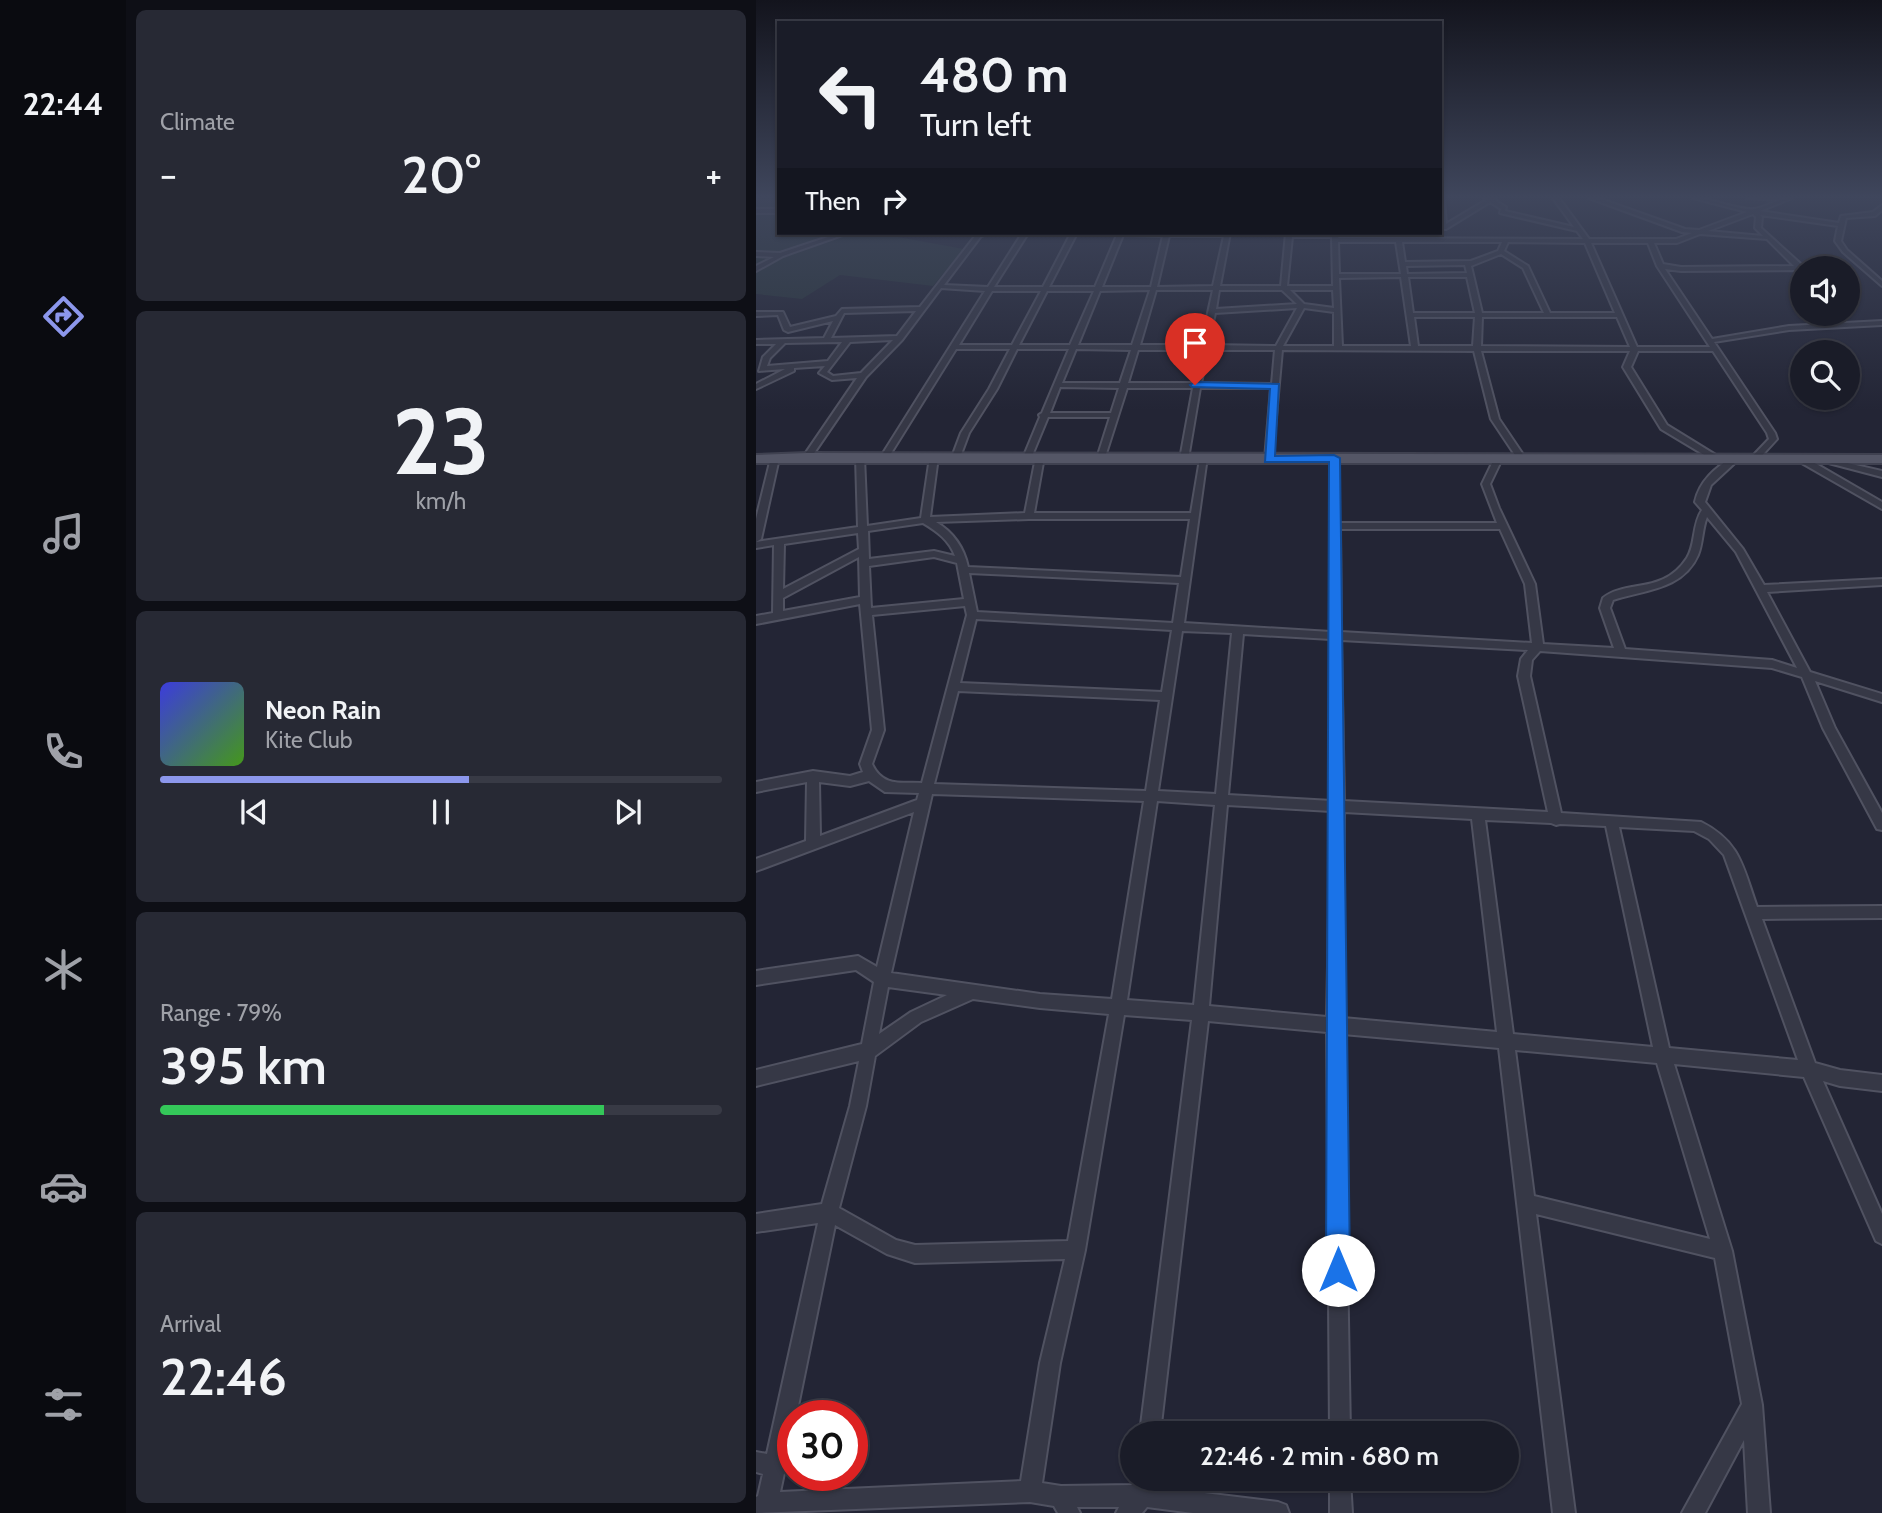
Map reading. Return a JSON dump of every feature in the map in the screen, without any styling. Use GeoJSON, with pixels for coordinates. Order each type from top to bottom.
{"type":"FeatureCollection","features":[{"type":"Feature","properties":{"kind":"main road"},"geometry":{"type":"LineString","coordinates":[[756,459],[1882,459]]}},
{"type":"Feature","properties":{"kind":"street"},"geometry":{"type":"LineString","coordinates":[[807,457],[863,375],[899,338],[953,269]]}},
{"type":"Feature","properties":{"kind":"street"},"geometry":{"type":"LineString","coordinates":[[884,458],[1001,269]]}},
{"type":"Feature","properties":{"kind":"street"},"geometry":{"type":"LineString","coordinates":[[956,457],[965,433],[1014,348],[1055,269]]}},
{"type":"Feature","properties":{"kind":"street"},"geometry":{"type":"LineString","coordinates":[[1029,516],[1033,457],[1043,415],[1106,269]]}},
{"type":"Feature","properties":{"kind":"street"},"geometry":{"type":"LineString","coordinates":[[1101,458],[1158,269]]}},
{"type":"Feature","properties":{"kind":"street"},"geometry":{"type":"LineString","coordinates":[[1184,459],[1195,385],[1222,269]]}},
{"type":"Feature","properties":{"kind":"street"},"geometry":{"type":"LineString","coordinates":[[1284,288],[1286,269]]}},
{"type":"Feature","properties":{"kind":"street"},"geometry":{"type":"LineString","coordinates":[[1336,269],[1338,347]]}},
{"type":"Feature","properties":{"kind":"street"},"geometry":{"type":"LineString","coordinates":[[1403,269],[1415,348]]}},
{"type":"Feature","properties":{"kind":"street"},"geometry":{"type":"LineString","coordinates":[[1468,269],[1479,315],[1477,348],[1495,419],[1522,459]]}},
{"type":"Feature","properties":{"kind":"street"},"geometry":{"type":"LineString","coordinates":[[1527,269],[1548,315]]}},
{"type":"Feature","properties":{"kind":"street"},"geometry":{"type":"LineString","coordinates":[[1598,269],[1635,349]]}},
{"type":"Feature","properties":{"kind":"street"},"geometry":{"type":"LineString","coordinates":[[1662,269],[1773,439],[1753,460]]}},
{"type":"Feature","properties":{"kind":"street"},"geometry":{"type":"LineString","coordinates":[[1678,269],[1790,269]]}},
{"type":"Feature","properties":{"kind":"street"},"geometry":{"type":"LineString","coordinates":[[1865,269],[1882,284]]}},
{"type":"Feature","properties":{"kind":"street"},"geometry":{"type":"LineString","coordinates":[[1860,271],[1882,276]]}},
{"type":"Feature","properties":{"kind":"street"},"geometry":{"type":"LineString","coordinates":[[1336,276],[1468,275]]}},
{"type":"Feature","properties":{"kind":"street"},"geometry":{"type":"LineString","coordinates":[[938,286],[975,289],[1336,288]]}},
{"type":"Feature","properties":{"kind":"street"},"geometry":{"type":"LineString","coordinates":[[1284,288],[1302,306]]}},
{"type":"Feature","properties":{"kind":"street"},"geometry":{"type":"LineString","coordinates":[[1213,311],[1302,306],[1337,310]]}},
{"type":"Feature","properties":{"kind":"street"},"geometry":{"type":"LineString","coordinates":[[1269,459],[1279,347],[1302,306]]}},
{"type":"Feature","properties":{"kind":"street"},"geometry":{"type":"LineString","coordinates":[[826,341],[839,313],[847,310],[920,309]]}},
{"type":"Feature","properties":{"kind":"street"},"geometry":{"type":"LineString","coordinates":[[756,314],[781,313],[788,330]]}},
{"type":"Feature","properties":{"kind":"street"},"geometry":{"type":"LineString","coordinates":[[1410,315],[1618,315]]}},
{"type":"Feature","properties":{"kind":"street"},"geometry":{"type":"LineString","coordinates":[[756,341],[837,318]]}},
{"type":"Feature","properties":{"kind":"street"},"geometry":{"type":"LineString","coordinates":[[1860,325],[1882,323]]}},
{"type":"Feature","properties":{"kind":"street"},"geometry":{"type":"LineString","coordinates":[[1710,341],[1788,328],[1833,326]]}},
{"type":"Feature","properties":{"kind":"street"},"geometry":{"type":"LineString","coordinates":[[756,341],[899,338]]}},
{"type":"Feature","properties":{"kind":"street"},"geometry":{"type":"LineString","coordinates":[[847,340],[823,373],[826,376],[863,375]]}},
{"type":"Feature","properties":{"kind":"street"},"geometry":{"type":"LineString","coordinates":[[783,341],[767,357],[762,369],[829,363]]}},
{"type":"Feature","properties":{"kind":"street"},"geometry":{"type":"LineString","coordinates":[[953,347],[1716,349]]}},
{"type":"Feature","properties":{"kind":"street"},"geometry":{"type":"LineString","coordinates":[[1635,349],[1627,367],[1658,421],[1672,434],[1716,459]]}},
{"type":"Feature","properties":{"kind":"street"},"geometry":{"type":"LineString","coordinates":[[756,387],[797,365]]}},
{"type":"Feature","properties":{"kind":"street"},"geometry":{"type":"LineString","coordinates":[[1056,385],[1275,386]]}},
{"type":"Feature","properties":{"kind":"street"},"geometry":{"type":"LineString","coordinates":[[1043,415],[1113,415]]}},
{"type":"Feature","properties":{"kind":"street"},"geometry":{"type":"LineString","coordinates":[[860,457],[866,612],[878,730],[866,764],[871,775],[884,788],[924,797],[1151,796],[1696,826],[1714,835],[1730,852],[1810,1069],[1882,1235]]}},
{"type":"Feature","properties":{"kind":"street"},"geometry":{"type":"LineString","coordinates":[[925,520],[934,457]]}},
{"type":"Feature","properties":{"kind":"street"},"geometry":{"type":"LineString","coordinates":[[756,539],[761,497],[775,458]]}},
{"type":"Feature","properties":{"kind":"street"},"geometry":{"type":"LineString","coordinates":[[1334,458],[1338,807],[1335,1026],[1340,1421]]}},
{"type":"Feature","properties":{"kind":"street"},"geometry":{"type":"LineString","coordinates":[[1030,1491],[1050,1363],[1076,1250],[1118,1007],[1204,459]]}},
{"type":"Feature","properties":{"kind":"street"},"geometry":{"type":"LineString","coordinates":[[1498,459],[1486,484],[1493,508],[1528,578],[1538,647]]}},
{"type":"Feature","properties":{"kind":"street"},"geometry":{"type":"LineString","coordinates":[[1824,459],[1882,474]]}},
{"type":"Feature","properties":{"kind":"street"},"geometry":{"type":"LineString","coordinates":[[1734,460],[1707,482],[1700,492],[1700,502],[1740,551],[1807,676],[1829,728],[1882,825]]}},
{"type":"Feature","properties":{"kind":"street"},"geometry":{"type":"LineString","coordinates":[[1803,460],[1882,506]]}},
{"type":"Feature","properties":{"kind":"street"},"geometry":{"type":"LineString","coordinates":[[1621,652],[1605,608],[1608,598],[1626,591],[1657,586],[1681,569],[1693,558],[1699,519],[1706,511]]}},
{"type":"Feature","properties":{"kind":"street"},"geometry":{"type":"LineString","coordinates":[[756,545],[863,527],[925,520],[1029,516],[1195,516]]}},
{"type":"Feature","properties":{"kind":"street"},"geometry":{"type":"LineString","coordinates":[[925,520],[942,530],[956,546],[963,566],[971,608],[881,979],[870,1051],[766,1465],[762,1508],[1030,1491],[1065,1505],[1130,1491]]}},
{"type":"Feature","properties":{"kind":"street"},"geometry":{"type":"LineString","coordinates":[[1335,526],[1503,526]]}},
{"type":"Feature","properties":{"kind":"street"},"geometry":{"type":"LineString","coordinates":[[778,616],[779,543]]}},
{"type":"Feature","properties":{"kind":"street"},"geometry":{"type":"LineString","coordinates":[[779,596],[864,550]]}},
{"type":"Feature","properties":{"kind":"street"},"geometry":{"type":"LineString","coordinates":[[865,563],[934,554],[963,566],[1185,580]]}},
{"type":"Feature","properties":{"kind":"street"},"geometry":{"type":"LineString","coordinates":[[1760,589],[1882,582]]}},
{"type":"Feature","properties":{"kind":"street"},"geometry":{"type":"LineString","coordinates":[[756,620],[866,599]]}},
{"type":"Feature","properties":{"kind":"street"},"geometry":{"type":"LineString","coordinates":[[866,612],[971,608],[1178,627],[1621,652],[1772,664],[1882,698]]}},
{"type":"Feature","properties":{"kind":"street"},"geometry":{"type":"LineString","coordinates":[[1151,1421],[1201,1013],[1238,630]]}},
{"type":"Feature","properties":{"kind":"street"},"geometry":{"type":"LineString","coordinates":[[1538,647],[1527,659],[1524,676],[1556,820]]}},
{"type":"Feature","properties":{"kind":"street"},"geometry":{"type":"LineString","coordinates":[[953,687],[1167,696]]}},
{"type":"Feature","properties":{"kind":"street"},"geometry":{"type":"LineString","coordinates":[[756,787],[813,776],[850,781],[871,775]]}},
{"type":"Feature","properties":{"kind":"street"},"geometry":{"type":"LineString","coordinates":[[813,776],[813,844]]}},
{"type":"Feature","properties":{"kind":"street"},"geometry":{"type":"LineString","coordinates":[[756,865],[924,797]]}},
{"type":"Feature","properties":{"kind":"street"},"geometry":{"type":"LineString","coordinates":[[1478,815],[1508,1041],[1564,1513]]}},
{"type":"Feature","properties":{"kind":"street"},"geometry":{"type":"LineString","coordinates":[[1612,823],[1664,1056],[1723,1251],[1752,1405],[1759,1513]]}},
{"type":"Feature","properties":{"kind":"street"},"geometry":{"type":"LineString","coordinates":[[1752,912],[1882,912]]}},
{"type":"Feature","properties":{"kind":"street"},"geometry":{"type":"LineString","coordinates":[[756,978],[858,963],[881,979],[1040,1001],[1201,1013],[1810,1069],[1840,1078],[1882,1083]]}},
{"type":"Feature","properties":{"kind":"street"},"geometry":{"type":"LineString","coordinates":[[756,1078],[870,1051],[916,1017],[971,992]]}},
{"type":"Feature","properties":{"kind":"street"},"geometry":{"type":"LineString","coordinates":[[1527,1203],[1723,1251]]}},
{"type":"Feature","properties":{"kind":"street"},"geometry":{"type":"LineString","coordinates":[[756,1223],[830,1212],[893,1248],[915,1254],[1076,1250]]}},
{"type":"Feature","properties":{"kind":"street"},"geometry":{"type":"LineString","coordinates":[[1693,1513],[1752,1405]]}},
{"type":"Feature","properties":{"kind":"street"},"geometry":{"type":"LineString","coordinates":[[1127,1513],[1142,1491]]}},
{"type":"Feature","properties":{"kind":"street"},"geometry":{"type":"LineString","coordinates":[[1160,1491],[1278,1513]]}},
{"type":"Feature","properties":{"kind":"street"},"geometry":{"type":"LineString","coordinates":[[1340,1491],[1341,1513]]}},
{"type":"Feature","properties":{"kind":"shaded area"},"geometry":{"type":"Polygon","coordinates":[[[756,269],[948,269],[933,286],[840,275],[802,299],[756,294],[756,269]]]}},
{"type":"Feature","properties":{"kind":"route"},"geometry":{"type":"LineString","coordinates":[[1195,385],[1275,386],[1269,459],[1334,458],[1338,807],[1335,1026],[1338,1270]]}}]}
